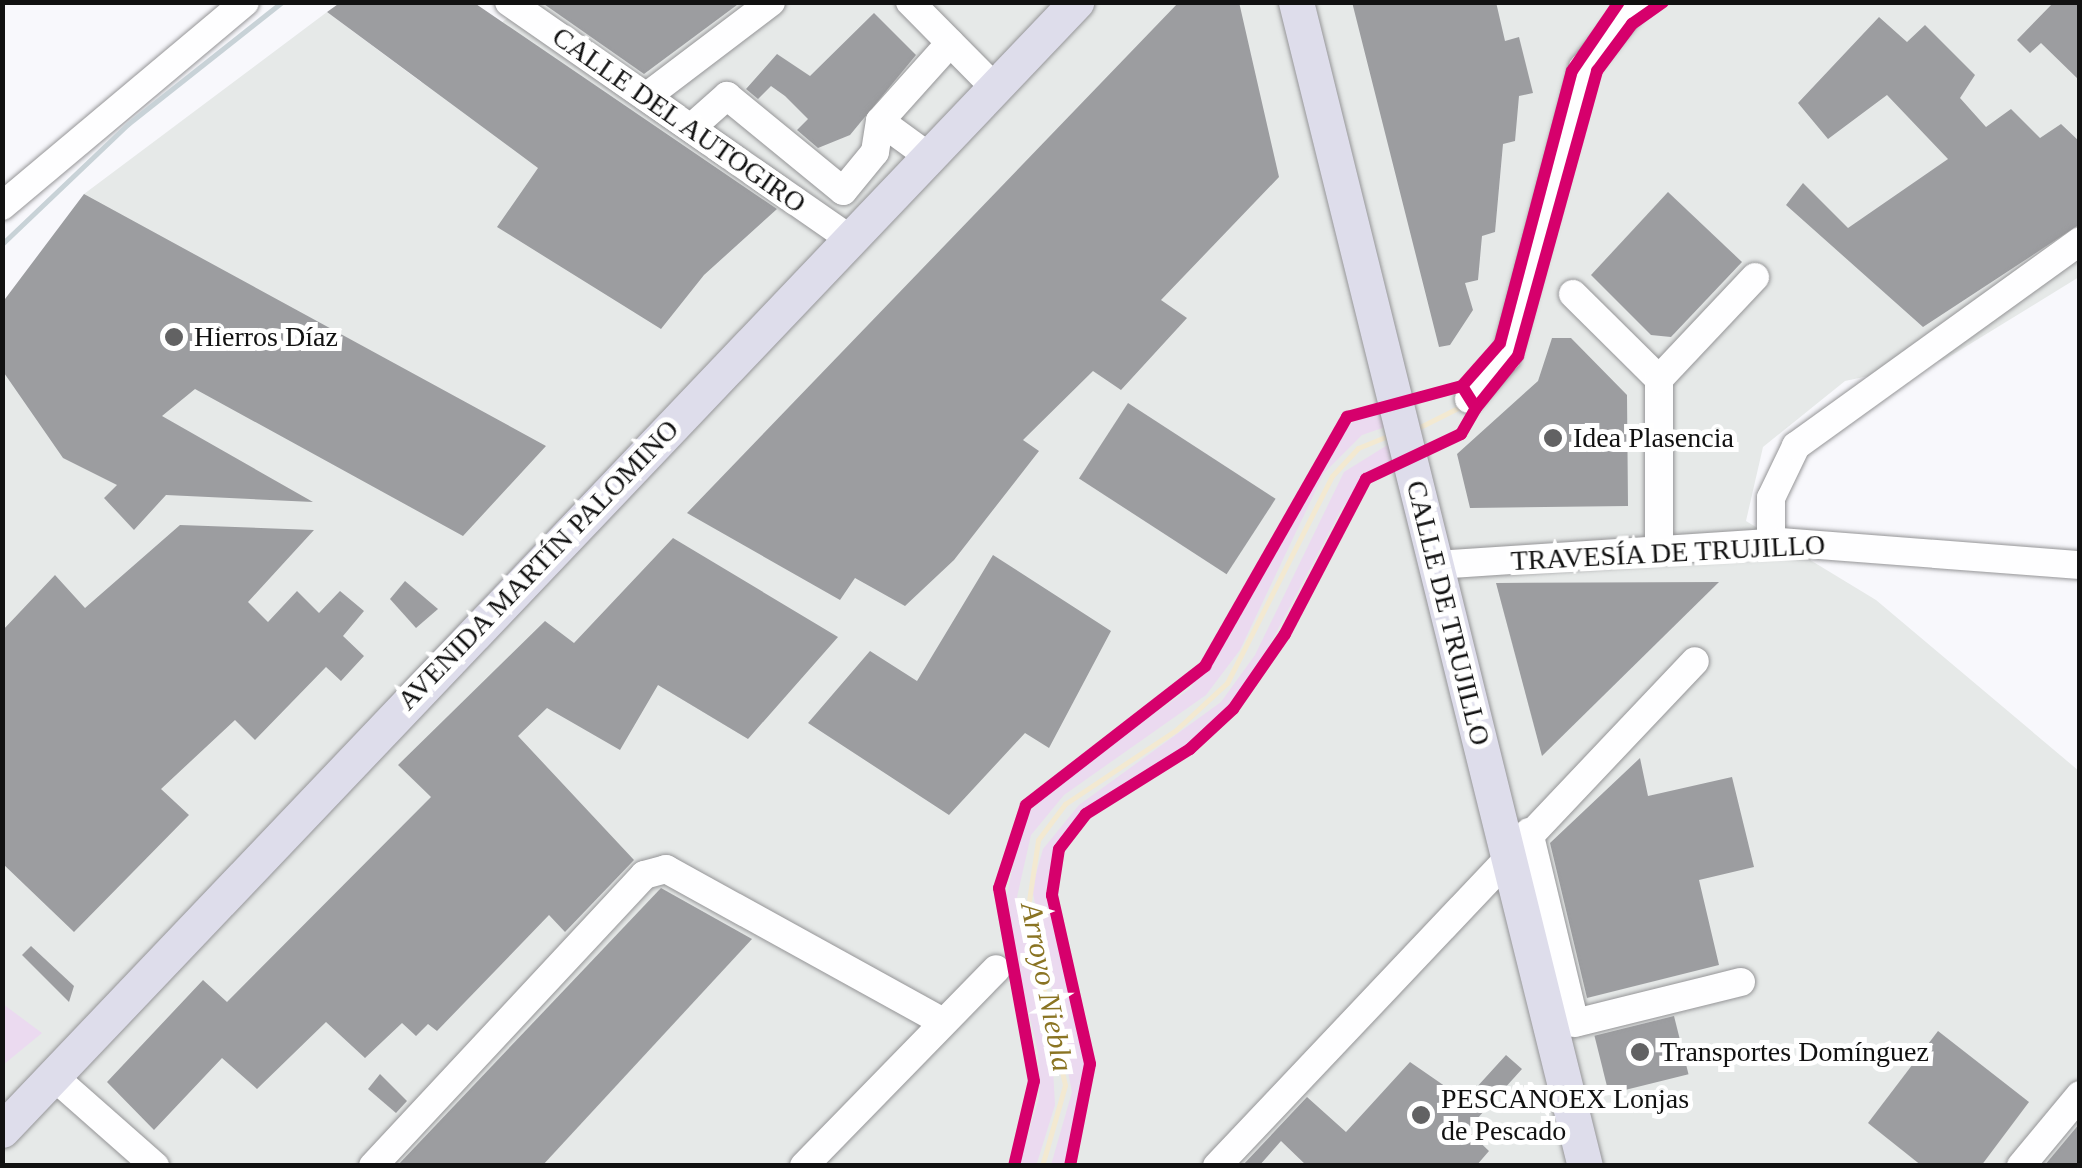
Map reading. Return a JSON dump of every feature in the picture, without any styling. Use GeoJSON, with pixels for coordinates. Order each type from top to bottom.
{"type":"FeatureCollection","features":[{"type":"Feature","properties":{"kind":"main road","name":"AVENIDA MARTÍN PALOMINO"},"geometry":{"type":"LineString","coordinates":[[2,1130],[1076,2]]}},
{"type":"Feature","properties":{"kind":"main road","name":"CALLE DE TRUJILLO"},"geometry":{"type":"LineString","coordinates":[[1296,2],[1436,566],[1519,843],[1585,1166]]}},
{"type":"Feature","properties":{"kind":"street"},"geometry":{"type":"LineString","coordinates":[[2,206],[244,2]]}},
{"type":"Feature","properties":{"kind":"street","name":"CALLE DEL AUTOGIRO"},"geometry":{"type":"LineString","coordinates":[[510,2],[849,238]]}},
{"type":"Feature","properties":{"kind":"street"},"geometry":{"type":"LineString","coordinates":[[646,97],[771,2]]}},
{"type":"Feature","properties":{"kind":"street"},"geometry":{"type":"LineString","coordinates":[[910,2],[994,87]]}},
{"type":"Feature","properties":{"kind":"street"},"geometry":{"type":"LineString","coordinates":[[1470,398],[1506,358],[1584,68],[1638,2]]}},
{"type":"Feature","properties":{"kind":"street"},"geometry":{"type":"LineString","coordinates":[[820,218],[875,152],[880,121],[950,43]]}},
{"type":"Feature","properties":{"kind":"street"},"geometry":{"type":"LineString","coordinates":[[692,127],[727,96],[843,190]]}},
{"type":"Feature","properties":{"kind":"street"},"geometry":{"type":"LineString","coordinates":[[880,121],[928,156]]}},
{"type":"Feature","properties":{"kind":"street"},"geometry":{"type":"LineString","coordinates":[[725,151],[765,129]]}},
{"type":"Feature","properties":{"kind":"street"},"geometry":{"type":"LineString","coordinates":[[1771,543],[1772,498],[1796,446],[2080,241]]}},
{"type":"Feature","properties":{"kind":"street"},"geometry":{"type":"LineString","coordinates":[[1659,550],[1659,378],[1755,278]]}},
{"type":"Feature","properties":{"kind":"street"},"geometry":{"type":"LineString","coordinates":[[1573,294],[1659,378]]}},
{"type":"Feature","properties":{"kind":"street","name":"TRAVESÍA DE TRUJILLO"},"geometry":{"type":"LineString","coordinates":[[1436,566],[1771,543],[2080,564]]}},
{"type":"Feature","properties":{"kind":"street"},"geometry":{"type":"LineString","coordinates":[[1217,1166],[1695,661]]}},
{"type":"Feature","properties":{"kind":"street"},"geometry":{"type":"LineString","coordinates":[[1519,843],[1575,1023],[1740,982]]}},
{"type":"Feature","properties":{"kind":"street"},"geometry":{"type":"LineString","coordinates":[[373,1166],[644,875],[666,869],[944,1022]]}},
{"type":"Feature","properties":{"kind":"street"},"geometry":{"type":"LineString","coordinates":[[804,1166],[996,969]]}},
{"type":"Feature","properties":{"kind":"street"},"geometry":{"type":"LineString","coordinates":[[53,1076],[155,1166]]}},
{"type":"Feature","properties":{"kind":"street"},"geometry":{"type":"LineString","coordinates":[[2021,1166],[2080,1095]]}},
{"type":"Feature","properties":{"kind":"shaded area"},"geometry":{"type":"Polygon","coordinates":[[[528,3],[2079,3],[2079,277],[1944,360],[1845,381],[1763,447],[1746,521],[1876,600],[2079,771],[2079,1165],[3,1166],[3,343],[84,194],[327,12],[421,82],[528,3]]]}},
{"type":"Feature","properties":{"kind":"shaded area"},"geometry":{"type":"Polygon","coordinates":[[[1380,406],[1385,427],[1362,435],[1324,473],[1240,650],[1206,695],[1064,795],[1031,835],[1017,897],[1051,1034],[1055,1105],[1037,1163],[1018,1166],[1039,1098],[1038,1052],[1004,908],[1023,819],[1060,779],[1191,688],[1337,432],[1380,406]]]}},
{"type":"Feature","properties":{"kind":"shaded area"},"geometry":{"type":"Polygon","coordinates":[[[1389,444],[1393,460],[1373,469],[1342,508],[1249,684],[1192,743],[1085,810],[1053,853],[1053,928],[1085,1061],[1076,1135],[1065,1165],[1051,1165],[1072,1092],[1032,888],[1043,849],[1079,805],[1221,702],[1255,655],[1344,472],[1389,444]]]}},
{"type":"Feature","properties":{"kind":"shaded area"},"geometry":{"type":"Polygon","coordinates":[[[3,1004],[42,1033],[3,1065],[3,1004]]]}},
{"type":"Feature","properties":{"kind":"building"},"geometry":{"type":"Polygon","coordinates":[[[341,2],[473,2],[777,209],[704,275],[661,329],[497,227],[538,168],[327,12],[341,2]]]}},
{"type":"Feature","properties":{"kind":"building"},"geometry":{"type":"Polygon","coordinates":[[[541,2],[741,2],[644,74],[541,2]]]}},
{"type":"Feature","properties":{"kind":"building"},"geometry":{"type":"Polygon","coordinates":[[[1179,2],[1239,2],[1279,177],[1161,300],[1187,318],[1121,390],[1093,371],[1023,440],[1039,451],[954,560],[905,606],[855,578],[840,600],[687,513],[1179,2]]]}},
{"type":"Feature","properties":{"kind":"building"},"geometry":{"type":"Polygon","coordinates":[[[1352,2],[1496,2],[1505,41],[1519,37],[1533,93],[1519,96],[1515,141],[1503,144],[1495,232],[1482,236],[1478,280],[1465,283],[1473,310],[1450,345],[1439,347],[1352,2]]]}},
{"type":"Feature","properties":{"kind":"building"},"geometry":{"type":"Polygon","coordinates":[[[2054,2],[2080,2],[2080,81],[2041,43],[2030,53],[2017,40],[2054,2]]]}},
{"type":"Feature","properties":{"kind":"building"},"geometry":{"type":"Polygon","coordinates":[[[874,13],[916,55],[850,135],[818,148],[797,130],[808,119],[785,96],[771,86],[758,99],[746,89],[777,54],[810,76],[874,13]]]}},
{"type":"Feature","properties":{"kind":"building"},"geometry":{"type":"Polygon","coordinates":[[[1879,17],[1907,42],[1925,25],[1975,75],[1960,98],[1986,127],[2011,109],[2040,138],[2061,124],[2080,142],[2080,224],[1923,327],[1786,205],[1803,183],[1848,228],[1948,159],[1887,95],[1828,139],[1798,103],[1879,17]]]}},
{"type":"Feature","properties":{"kind":"building"},"geometry":{"type":"Polygon","coordinates":[[[1668,192],[1742,262],[1671,337],[1651,335],[1591,275],[1668,192]]]}},
{"type":"Feature","properties":{"kind":"building","name":"Hierros Díaz"},"geometry":{"type":"Polygon","coordinates":[[[84,194],[546,446],[463,536],[195,389],[162,416],[313,502],[166,495],[134,530],[104,498],[117,485],[63,458],[2,370],[2,303],[84,194]]]}},
{"type":"Feature","properties":{"kind":"building","name":"Idea Plasencia"},"geometry":{"type":"Polygon","coordinates":[[[1552,338],[1571,338],[1627,395],[1628,506],[1470,508],[1457,454],[1538,381],[1552,338]]]}},
{"type":"Feature","properties":{"kind":"building"},"geometry":{"type":"Polygon","coordinates":[[[1128,403],[1276,499],[1227,574],[1079,478],[1128,403]]]}},
{"type":"Feature","properties":{"kind":"building"},"geometry":{"type":"Polygon","coordinates":[[[180,525],[314,530],[248,602],[268,622],[297,591],[319,613],[340,591],[364,611],[343,636],[364,656],[341,681],[326,667],[255,740],[235,720],[161,789],[189,815],[74,932],[2,863],[2,631],[55,575],[85,608],[180,525]]]}},
{"type":"Feature","properties":{"kind":"building"},"geometry":{"type":"Polygon","coordinates":[[[673,538],[838,637],[748,739],[658,685],[620,750],[547,708],[518,736],[634,860],[565,932],[549,915],[437,1031],[428,1024],[416,1036],[402,1023],[365,1058],[326,1022],[257,1089],[222,1058],[154,1130],[107,1082],[203,980],[227,1002],[431,797],[398,765],[545,621],[574,643],[673,538]]]}},
{"type":"Feature","properties":{"kind":"building"},"geometry":{"type":"Polygon","coordinates":[[[993,555],[1111,631],[1049,748],[1025,733],[949,815],[808,723],[870,651],[917,681],[993,555]]]}},
{"type":"Feature","properties":{"kind":"building"},"geometry":{"type":"Polygon","coordinates":[[[405,581],[438,609],[416,628],[390,599],[405,581]]]}},
{"type":"Feature","properties":{"kind":"building"},"geometry":{"type":"Polygon","coordinates":[[[1719,582],[1542,756],[1496,583],[1719,582]]]}},
{"type":"Feature","properties":{"kind":"building"},"geometry":{"type":"Polygon","coordinates":[[[1640,758],[1648,796],[1732,777],[1754,867],[1699,880],[1719,965],[1587,998],[1550,843],[1640,758]]]}},
{"type":"Feature","properties":{"kind":"building"},"geometry":{"type":"Polygon","coordinates":[[[661,888],[752,939],[542,1166],[397,1166],[661,888]]]}},
{"type":"Feature","properties":{"kind":"building"},"geometry":{"type":"Polygon","coordinates":[[[31,946],[74,986],[69,1002],[22,955],[31,946]]]}},
{"type":"Feature","properties":{"kind":"building","name":"Transportes Domínguez"},"geometry":{"type":"Polygon","coordinates":[[[1674,1016],[1689,1074],[1609,1094],[1594,1036],[1674,1016]]]}},
{"type":"Feature","properties":{"kind":"building"},"geometry":{"type":"Polygon","coordinates":[[[1938,1031],[2029,1102],[1981,1166],[1922,1166],[1868,1123],[1938,1031]]]}},
{"type":"Feature","properties":{"kind":"building","name":"PESCANOEX Lonjas de Pescado"},"geometry":{"type":"Polygon","coordinates":[[[1506,1055],[1522,1069],[1467,1130],[1489,1151],[1476,1166],[1307,1166],[1281,1141],[1259,1166],[1242,1166],[1307,1097],[1346,1132],[1410,1062],[1465,1100],[1506,1055]]]}},
{"type":"Feature","properties":{"kind":"building"},"geometry":{"type":"Polygon","coordinates":[[[380,1074],[407,1101],[396,1113],[368,1089],[380,1074]]]}},
{"type":"Feature","properties":{"kind":"building"},"geometry":{"type":"Polygon","coordinates":[[[2080,1123],[2080,1166],[2044,1166],[2080,1123]]]}},
{"type":"Feature","properties":{"kind":"waterway","name":"Arroyo Niebla"},"geometry":{"type":"LineString","coordinates":[[1414,430],[1462,406]]}},
{"type":"Feature","properties":{"kind":"waterway","name":"Arroyo Niebla"},"geometry":{"type":"LineString","coordinates":[[1042,1166],[1065,1085],[1027,914],[1038,840],[1065,804],[1176,730],[1227,683],[1332,476],[1358,448],[1388,436]]}},
{"type":"Feature","properties":{"kind":"railway"},"geometry":{"type":"LineString","coordinates":[[2,244],[128,124],[282,2]]}},
{"type":"Feature","properties":{"kind":"cycle path"},"geometry":{"type":"LineString","coordinates":[[1462,386],[1500,343],[1572,71],[1619,2]]}},
{"type":"Feature","properties":{"kind":"cycle path"},"geometry":{"type":"LineString","coordinates":[[1476,408],[1518,356],[1597,71],[1632,24],[1663,2]]}},
{"type":"Feature","properties":{"kind":"cycle path"},"geometry":{"type":"LineString","coordinates":[[1014,1166],[1034,1081],[999,888],[1026,805],[1205,666],[1347,417],[1462,386],[1476,408],[1461,434],[1366,479],[1285,634],[1233,709],[1190,749],[1086,814],[1059,849],[1052,895],[1090,1064],[1070,1166]]}},
{"type":"Feature","properties":{"kind":"place","name":"Hierros Díaz"},"geometry":{"type":"Point","coordinates":[174,337]}},
{"type":"Feature","properties":{"kind":"place","name":"Idea Plasencia"},"geometry":{"type":"Point","coordinates":[1553,438]}},
{"type":"Feature","properties":{"kind":"place","name":"Transportes Domínguez"},"geometry":{"type":"Point","coordinates":[1640,1052]}},
{"type":"Feature","properties":{"kind":"place","name":"PESCANOEX Lonjas de Pescado"},"geometry":{"type":"Point","coordinates":[1421,1115]}}]}
